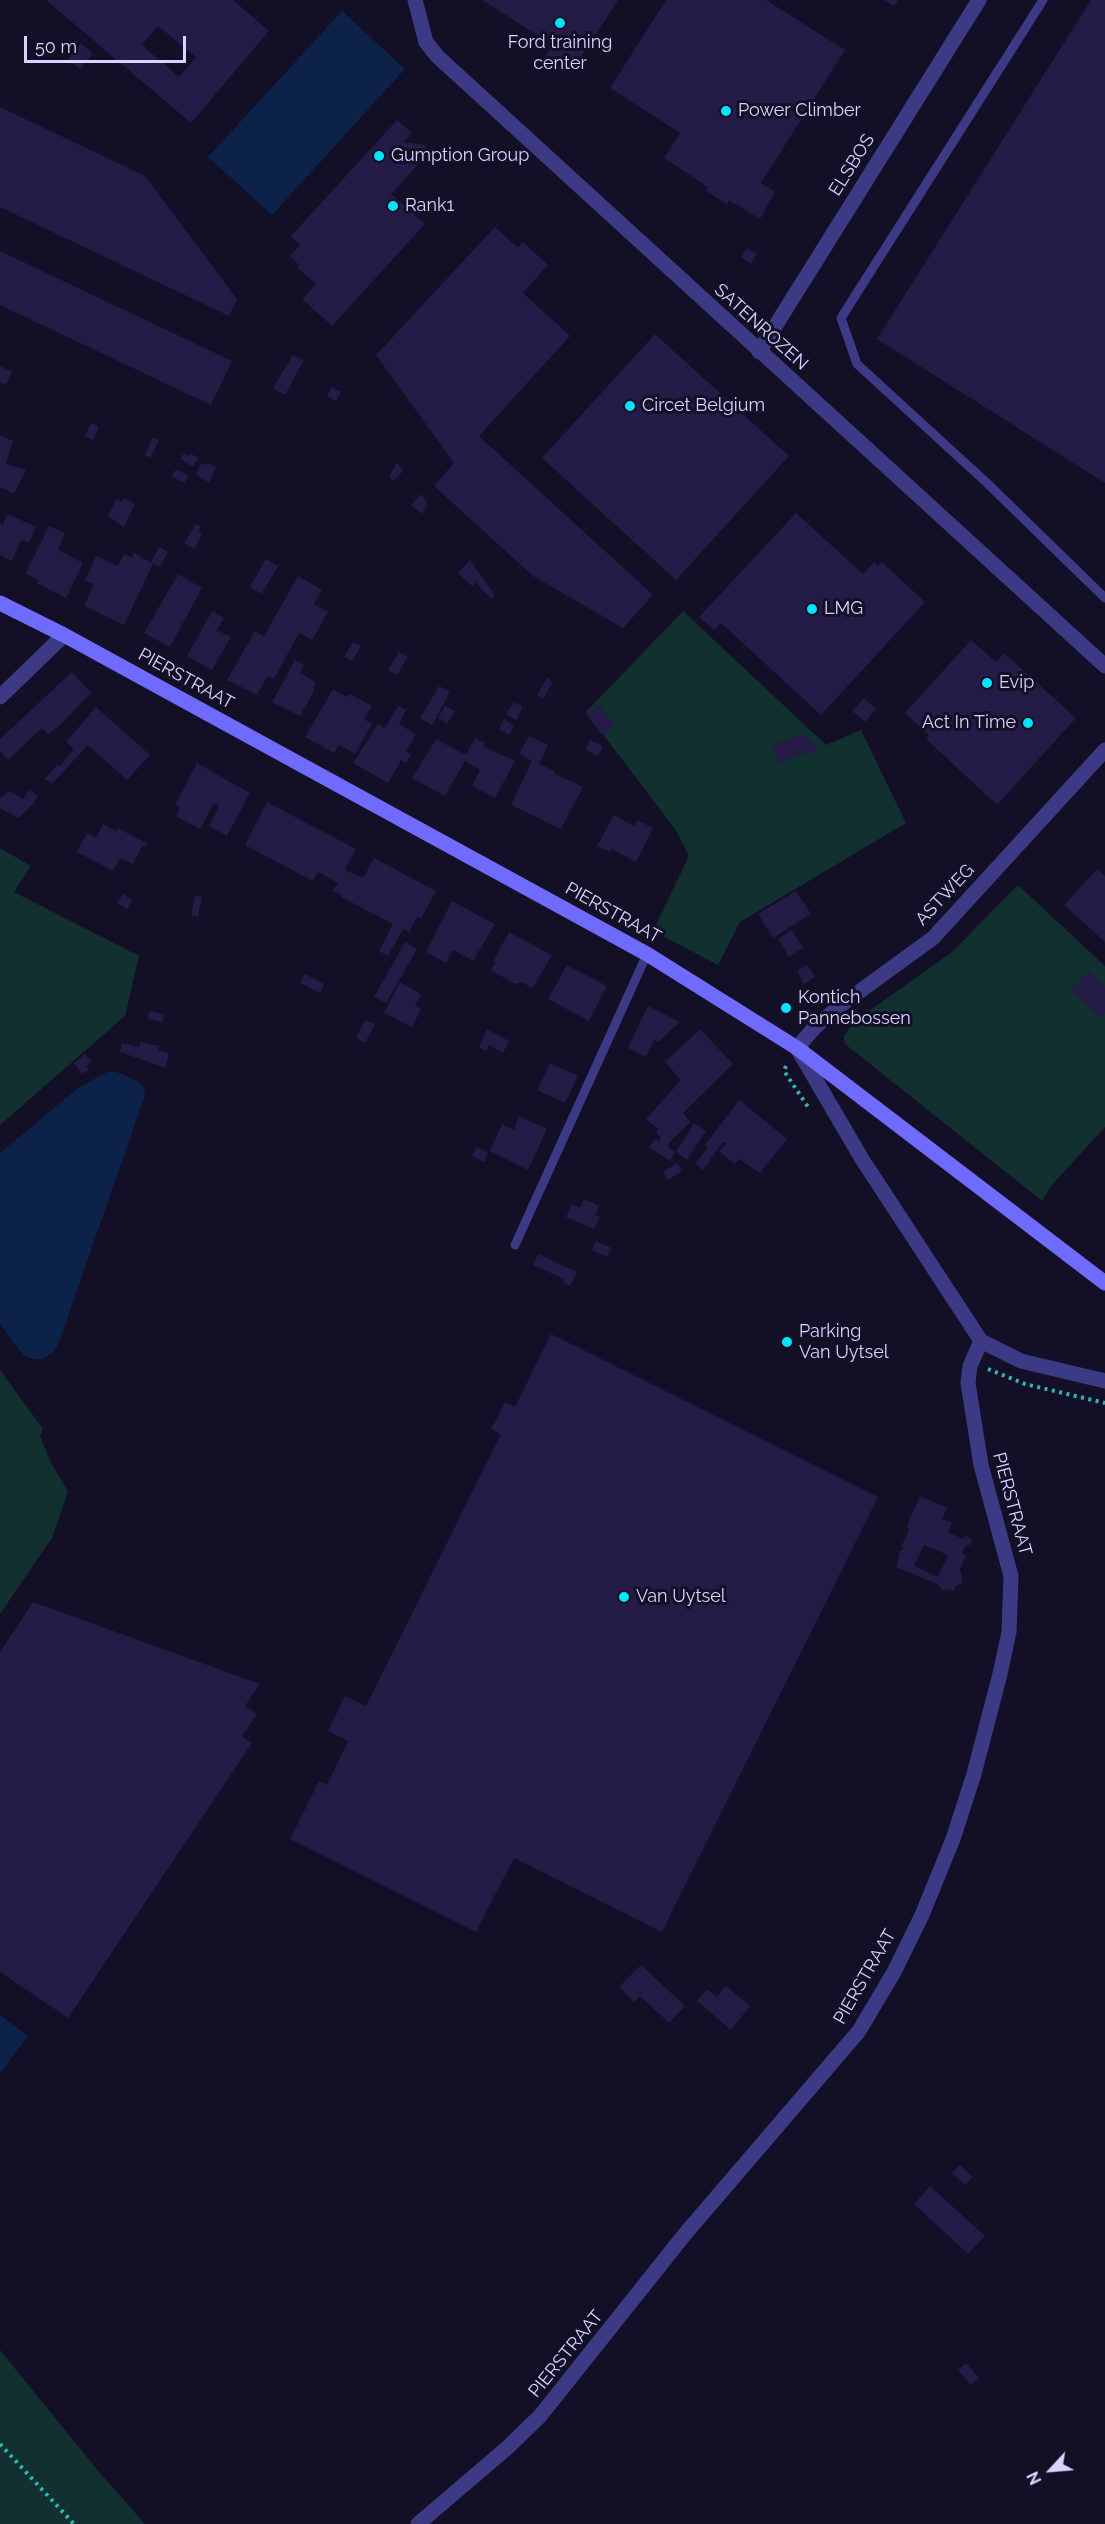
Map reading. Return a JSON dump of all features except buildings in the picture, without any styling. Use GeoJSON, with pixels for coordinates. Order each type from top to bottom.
{"type":"FeatureCollection","features":[{"type":"Feature","properties":{"kind":"street","name":"SATENROZEN"},"geometry":{"type":"LineString","coordinates":[[415,0],[422,31],[430,50],[437,57],[1105,666]]}},
{"type":"Feature","properties":{"kind":"street","name":"ELSBOS"},"geometry":{"type":"LineString","coordinates":[[759,352],[979,0]]}},
{"type":"Feature","properties":{"kind":"street","name":"PIERSTRAAT"},"geometry":{"type":"LineString","coordinates":[[0,603],[64,635],[647,954],[797,1048],[1105,1283]]}},
{"type":"Feature","properties":{"kind":"street"},"geometry":{"type":"LineString","coordinates":[[0,697],[64,635]]}},
{"type":"Feature","properties":{"kind":"street","name":"ASTWEG"},"geometry":{"type":"LineString","coordinates":[[797,1048],[815,1027],[845,1002],[933,938],[1105,750]]}},
{"type":"Feature","properties":{"kind":"street"},"geometry":{"type":"LineString","coordinates":[[797,1048],[862,1159],[981,1341],[1021,1361],[1105,1381]]}},
{"type":"Feature","properties":{"kind":"street","name":"PIERSTRAAT"},"geometry":{"type":"LineString","coordinates":[[418,2524],[507,2448],[540,2416],[685,2234],[859,2031],[894,1972],[922,1915],[953,1839],[974,1774],[1009,1632],[1011,1576],[981,1465],[968,1383],[970,1366],[981,1341]]}},
{"type":"Feature","properties":{"kind":"lane"},"geometry":{"type":"LineString","coordinates":[[1043,0],[841,318],[856,364],[987,483],[1105,598]]}},
{"type":"Feature","properties":{"kind":"lane"},"geometry":{"type":"LineString","coordinates":[[515,1245],[647,954]]}},
{"type":"Feature","properties":{"kind":"path"},"geometry":{"type":"LineString","coordinates":[[0,2444],[74,2524]]}},
{"type":"Feature","properties":{"kind":"green space"},"geometry":{"type":"Polygon","coordinates":[[[683,611],[826,745],[861,730],[906,823],[740,922],[718,965],[653,931],[689,856],[675,829],[586,712],[683,611]]]}},
{"type":"Feature","properties":{"kind":"green space"},"geometry":{"type":"Polygon","coordinates":[[[0,848],[31,866],[14,892],[139,956],[125,1016],[0,1125],[0,848]]]}},
{"type":"Feature","properties":{"kind":"green space"},"geometry":{"type":"Polygon","coordinates":[[[1018,885],[1105,966],[1105,1127],[1051,1186],[1042,1201],[845,1044],[844,1036],[853,1022],[951,953],[1018,885]]]}},
{"type":"Feature","properties":{"kind":"green space"},"geometry":{"type":"Polygon","coordinates":[[[0,1370],[43,1429],[40,1436],[50,1461],[68,1491],[52,1538],[0,1614],[0,1370]]]}},
{"type":"Feature","properties":{"kind":"green space"},"geometry":{"type":"Polygon","coordinates":[[[0,2350],[99,2472],[145,2524],[0,2524],[0,2350]]]}},
{"type":"Feature","properties":{"kind":"water"},"geometry":{"type":"Polygon","coordinates":[[[342,11],[405,69],[272,215],[208,157],[342,11]]]}},
{"type":"Feature","properties":{"kind":"water"},"geometry":{"type":"Polygon","coordinates":[[[109,1071],[120,1073],[139,1082],[144,1087],[145,1095],[58,1345],[43,1359],[33,1359],[23,1355],[0,1324],[0,1153],[78,1088],[109,1071]]]}},
{"type":"Feature","properties":{"kind":"water"},"geometry":{"type":"Polygon","coordinates":[[[0,2015],[28,2036],[0,2073],[0,2015]]]}},
{"type":"Feature","properties":{"kind":"place","name":"Ford training center"},"geometry":{"type":"Point","coordinates":[560,23]}},
{"type":"Feature","properties":{"kind":"place","name":"Power Climber"},"geometry":{"type":"Point","coordinates":[726,111]}},
{"type":"Feature","properties":{"kind":"place","name":"Gumption Group"},"geometry":{"type":"Point","coordinates":[379,156]}},
{"type":"Feature","properties":{"kind":"place","name":"Rank1"},"geometry":{"type":"Point","coordinates":[393,206]}},
{"type":"Feature","properties":{"kind":"place","name":"Circet Belgium"},"geometry":{"type":"Point","coordinates":[630,406]}},
{"type":"Feature","properties":{"kind":"place","name":"LMG"},"geometry":{"type":"Point","coordinates":[812,609]}},
{"type":"Feature","properties":{"kind":"place","name":"Evip"},"geometry":{"type":"Point","coordinates":[987,683]}},
{"type":"Feature","properties":{"kind":"place","name":"Act In Time"},"geometry":{"type":"Point","coordinates":[1028,723]}},
{"type":"Feature","properties":{"kind":"place","name":"Kontich Pannebossen"},"geometry":{"type":"Point","coordinates":[786,1008]}},
{"type":"Feature","properties":{"kind":"place","name":"Parking Van Uytsel"},"geometry":{"type":"Point","coordinates":[787,1342]}},
{"type":"Feature","properties":{"kind":"place","name":"Van Uytsel"},"geometry":{"type":"Point","coordinates":[624,1597]}}]}
